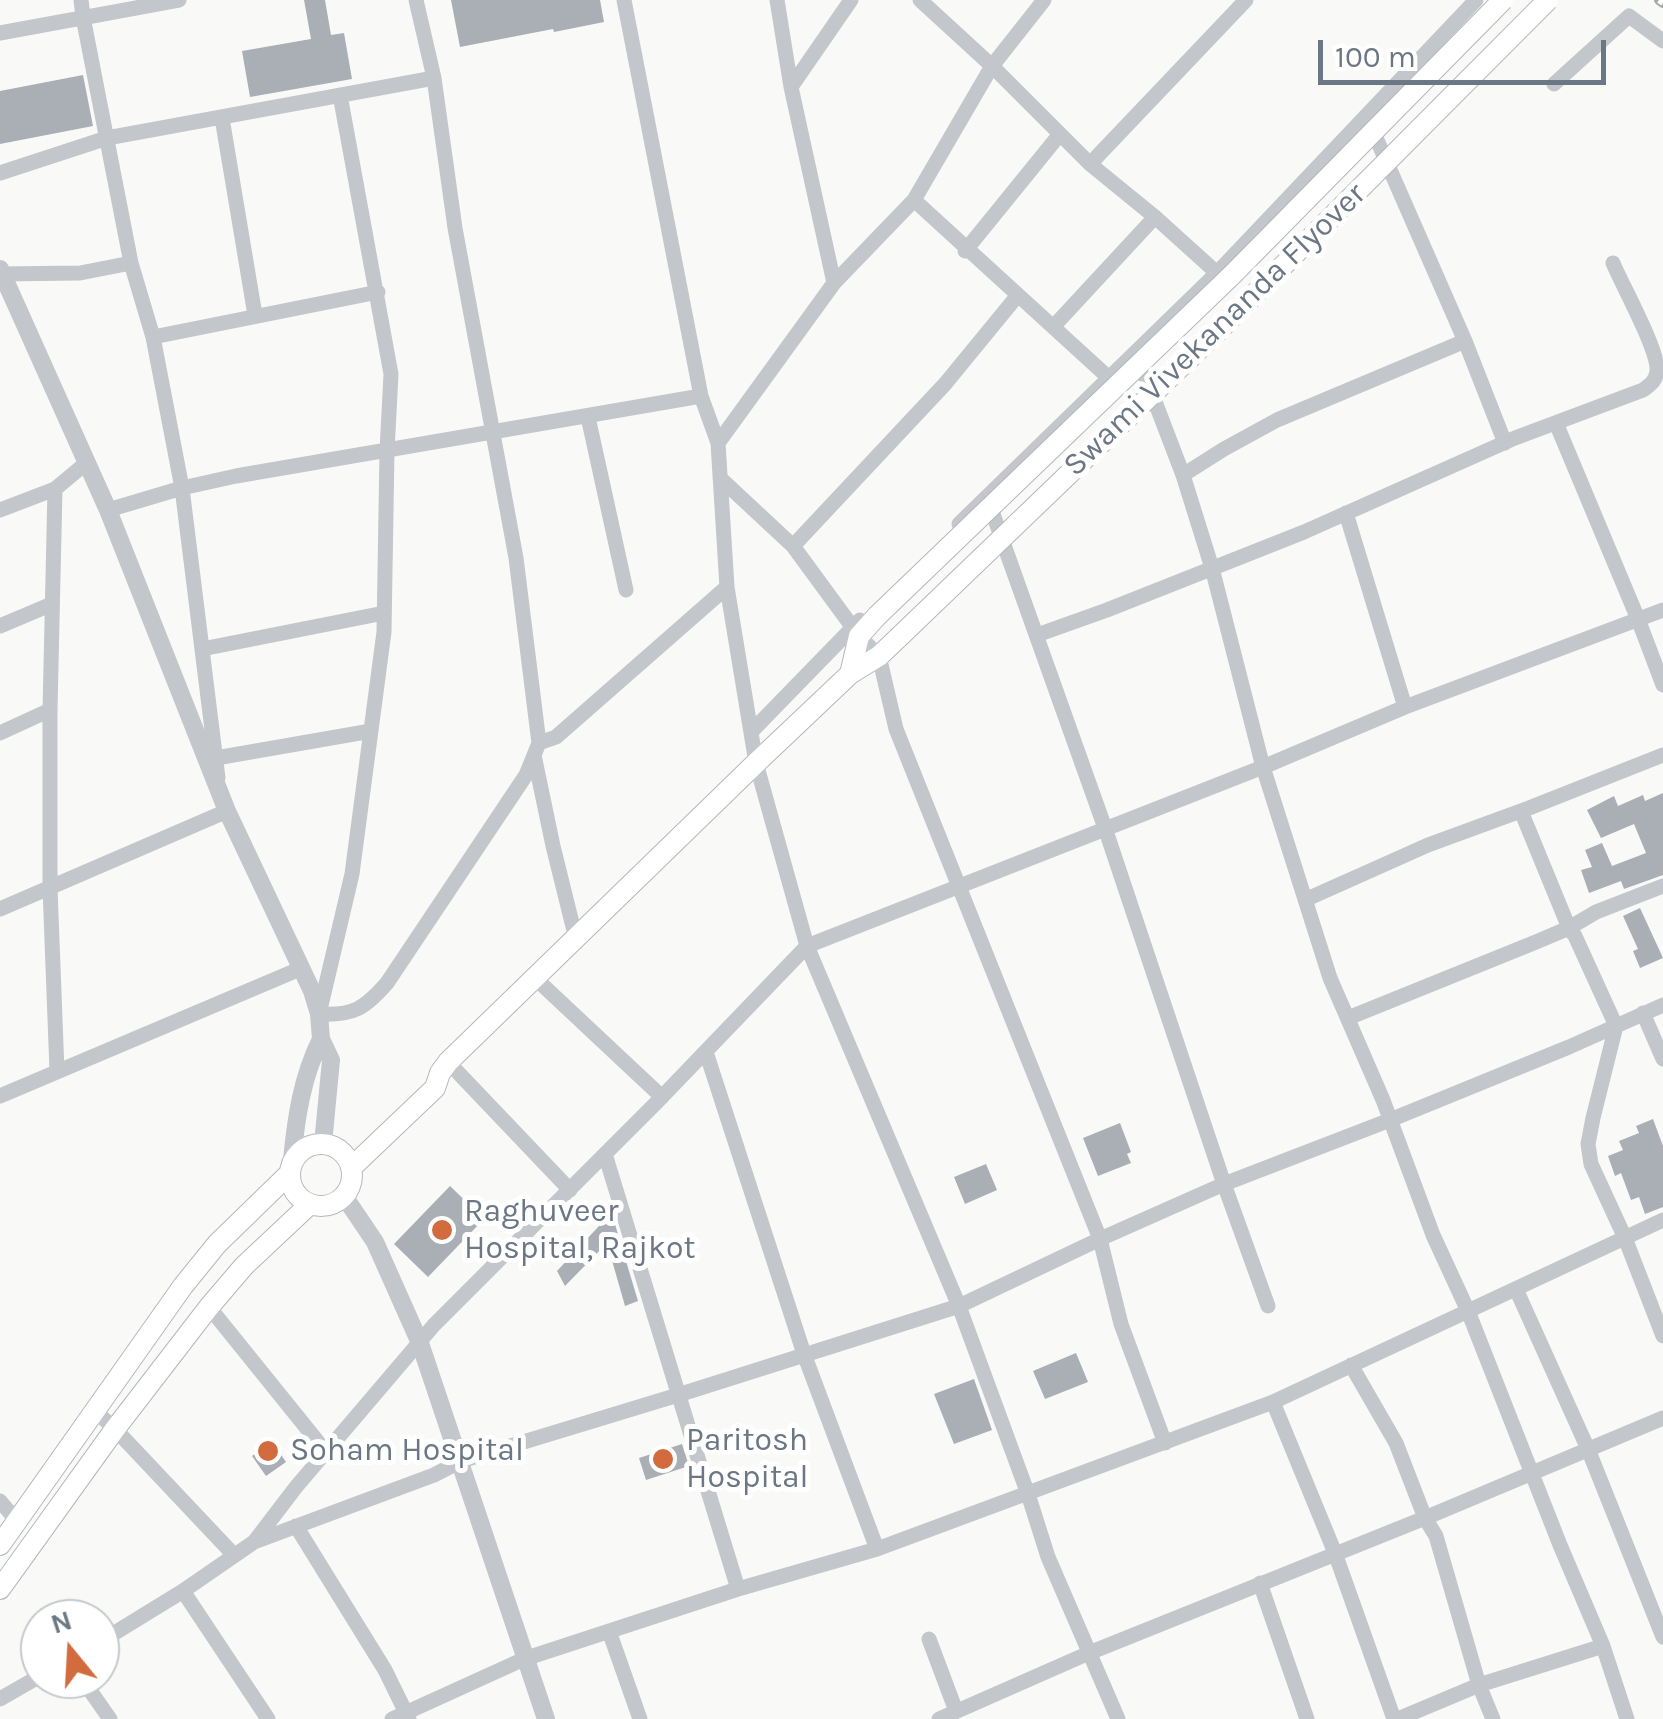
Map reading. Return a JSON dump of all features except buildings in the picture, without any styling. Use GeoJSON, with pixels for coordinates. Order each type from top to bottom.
{"type":"FeatureCollection","features":[{"type":"Feature","properties":{"kind":"main road","name":"Swami Vivekananda Flyover"},"geometry":{"type":"LineString","coordinates":[[856,631],[877,616],[1233,274],[1503,0]]}},
{"type":"Feature","properties":{"kind":"main road","name":"Swami Vivekananda Flyover"},"geometry":{"type":"LineString","coordinates":[[348,1161],[435,1088],[444,1068],[756,763],[850,674],[879,656],[1222,327],[1548,0]]}},
{"type":"Feature","properties":{"kind":"main road"},"geometry":{"type":"LineString","coordinates":[[850,674],[856,631]]}},
{"type":"Feature","properties":{"kind":"main road"},"geometry":{"type":"LineString","coordinates":[[0,1544],[183,1286],[217,1244],[291,1167],[302,1149],[317,1144],[332,1146],[348,1161],[351,1183],[344,1196],[332,1205],[317,1206],[302,1201],[292,1190],[291,1167]]}},
{"type":"Feature","properties":{"kind":"main road"},"geometry":{"type":"LineString","coordinates":[[0,1588],[209,1307],[244,1266],[310,1204]]}},
{"type":"Feature","properties":{"kind":"street"},"geometry":{"type":"LineString","coordinates":[[82,0],[82,18],[106,138],[132,263],[153,338],[182,488],[224,803]]}},
{"type":"Feature","properties":{"kind":"street"},"geometry":{"type":"LineString","coordinates":[[0,33],[179,0]]}},
{"type":"Feature","properties":{"kind":"street"},"geometry":{"type":"LineString","coordinates":[[416,0],[434,78],[455,228],[516,558],[537,749],[557,865],[576,939]]}},
{"type":"Feature","properties":{"kind":"street"},"geometry":{"type":"LineString","coordinates":[[624,0],[702,396],[718,443],[727,586],[756,763],[807,946],[959,1306],[1048,1558],[1118,1719]]}},
{"type":"Feature","properties":{"kind":"street"},"geometry":{"type":"LineString","coordinates":[[777,0],[791,87],[834,283]]}},
{"type":"Feature","properties":{"kind":"street"},"geometry":{"type":"LineString","coordinates":[[791,87],[851,0]]}},
{"type":"Feature","properties":{"kind":"street"},"geometry":{"type":"LineString","coordinates":[[920,0],[1090,164],[1217,273]]}},
{"type":"Feature","properties":{"kind":"street"},"geometry":{"type":"LineString","coordinates":[[718,443],[834,283],[914,200],[992,66],[1044,0]]}},
{"type":"Feature","properties":{"kind":"street"},"geometry":{"type":"LineString","coordinates":[[1090,164],[1246,0]]}},
{"type":"Feature","properties":{"kind":"street"},"geometry":{"type":"LineString","coordinates":[[751,732],[1217,273],[1476,0]]}},
{"type":"Feature","properties":{"kind":"street"},"geometry":{"type":"LineString","coordinates":[[1554,84],[1628,16],[1663,41]]}},
{"type":"Feature","properties":{"kind":"street"},"geometry":{"type":"LineString","coordinates":[[0,173],[106,138],[434,78]]}},
{"type":"Feature","properties":{"kind":"street"},"geometry":{"type":"LineString","coordinates":[[323,1144],[330,1060],[321,1039],[320,1014],[352,874],[384,632],[391,374],[340,95]]}},
{"type":"Feature","properties":{"kind":"street"},"geometry":{"type":"LineString","coordinates":[[1366,115],[1505,443]]}},
{"type":"Feature","properties":{"kind":"street"},"geometry":{"type":"LineString","coordinates":[[222,118],[255,315]]}},
{"type":"Feature","properties":{"kind":"street"},"geometry":{"type":"LineString","coordinates":[[966,249],[1060,134]]}},
{"type":"Feature","properties":{"kind":"street"},"geometry":{"type":"LineString","coordinates":[[914,200],[1109,378]]}},
{"type":"Feature","properties":{"kind":"street"},"geometry":{"type":"LineString","coordinates":[[1053,327],[1155,216]]}},
{"type":"Feature","properties":{"kind":"street"},"geometry":{"type":"LineString","coordinates":[[132,263],[80,273],[0,272],[108,510],[224,803],[320,1014]]}},
{"type":"Feature","properties":{"kind":"street"},"geometry":{"type":"LineString","coordinates":[[1037,635],[1346,514],[1505,443],[1652,384],[1658,367],[1612,263]]}},
{"type":"Feature","properties":{"kind":"street"},"geometry":{"type":"LineString","coordinates":[[153,338],[378,292]]}},
{"type":"Feature","properties":{"kind":"street"},"geometry":{"type":"LineString","coordinates":[[793,546],[945,384],[1018,295]]}},
{"type":"Feature","properties":{"kind":"street"},"geometry":{"type":"LineString","coordinates":[[1183,475],[1277,420],[1464,341]]}},
{"type":"Feature","properties":{"kind":"street"},"geometry":{"type":"LineString","coordinates":[[1136,352],[1183,475],[1212,568],[1263,767],[1330,978],[1603,1646],[1626,1719]]}},
{"type":"Feature","properties":{"kind":"street"},"geometry":{"type":"LineString","coordinates":[[108,510],[236,476],[702,396]]}},
{"type":"Feature","properties":{"kind":"street"},"geometry":{"type":"LineString","coordinates":[[588,417],[626,590]]}},
{"type":"Feature","properties":{"kind":"street"},"geometry":{"type":"LineString","coordinates":[[1556,423],[1663,685]]}},
{"type":"Feature","properties":{"kind":"street"},"geometry":{"type":"LineString","coordinates":[[0,510],[55,489],[86,464]]}},
{"type":"Feature","properties":{"kind":"street"},"geometry":{"type":"LineString","coordinates":[[720,478],[793,546],[879,656],[896,729],[1100,1239],[1122,1324],[1164,1444]]}},
{"type":"Feature","properties":{"kind":"street"},"geometry":{"type":"LineString","coordinates":[[55,489],[50,888],[57,1072]]}},
{"type":"Feature","properties":{"kind":"street"},"geometry":{"type":"LineString","coordinates":[[987,496],[1268,1306]]}},
{"type":"Feature","properties":{"kind":"street"},"geometry":{"type":"LineString","coordinates":[[1346,514],[1406,708]]}},
{"type":"Feature","properties":{"kind":"street"},"geometry":{"type":"LineString","coordinates":[[320,1014],[356,1011],[380,991],[526,775],[537,749],[556,737],[727,586]]}},
{"type":"Feature","properties":{"kind":"street"},"geometry":{"type":"LineString","coordinates":[[0,626],[52,604]]}},
{"type":"Feature","properties":{"kind":"street"},"geometry":{"type":"LineString","coordinates":[[254,1542],[434,1325],[807,946],[1663,610]]}},
{"type":"Feature","properties":{"kind":"street"},"geometry":{"type":"LineString","coordinates":[[202,649],[384,613]]}},
{"type":"Feature","properties":{"kind":"street"},"geometry":{"type":"LineString","coordinates":[[0,732],[50,710]]}},
{"type":"Feature","properties":{"kind":"street"},"geometry":{"type":"LineString","coordinates":[[216,758],[371,732]]}},
{"type":"Feature","properties":{"kind":"street"},"geometry":{"type":"LineString","coordinates":[[1307,898],[1428,845],[1663,755]]}},
{"type":"Feature","properties":{"kind":"street"},"geometry":{"type":"LineString","coordinates":[[0,910],[224,803]]}},
{"type":"Feature","properties":{"kind":"street"},"geometry":{"type":"LineString","coordinates":[[1520,812],[1568,928],[1576,936],[1616,1026],[1588,1144],[1591,1164],[1663,1336]]}},
{"type":"Feature","properties":{"kind":"street"},"geometry":{"type":"LineString","coordinates":[[1348,1018],[1663,886]]}},
{"type":"Feature","properties":{"kind":"street"},"geometry":{"type":"LineString","coordinates":[[0,1096],[302,968]]}},
{"type":"Feature","properties":{"kind":"street"},"geometry":{"type":"LineString","coordinates":[[535,978],[662,1097]]}},
{"type":"Feature","properties":{"kind":"street"},"geometry":{"type":"LineString","coordinates":[[120,1629],[254,1542],[434,1475],[461,1461],[959,1306],[1224,1184],[1390,1120],[1663,1005]]}},
{"type":"Feature","properties":{"kind":"street"},"geometry":{"type":"LineString","coordinates":[[1643,1014],[1663,1059]]}},
{"type":"Feature","properties":{"kind":"street"},"geometry":{"type":"LineString","coordinates":[[291,1167],[296,1118],[310,1061],[321,1039]]}},
{"type":"Feature","properties":{"kind":"street"},"geometry":{"type":"LineString","coordinates":[[706,1052],[804,1354],[877,1548]]}},
{"type":"Feature","properties":{"kind":"street"},"geometry":{"type":"LineString","coordinates":[[444,1068],[570,1190]]}},
{"type":"Feature","properties":{"kind":"street"},"geometry":{"type":"LineString","coordinates":[[605,1154],[738,1589]]}},
{"type":"Feature","properties":{"kind":"street"},"geometry":{"type":"LineString","coordinates":[[344,1196],[375,1242],[420,1343],[546,1719]]}},
{"type":"Feature","properties":{"kind":"street"},"geometry":{"type":"LineString","coordinates":[[296,1526],[385,1670],[403,1717],[524,1658],[877,1548],[1273,1402],[1663,1220]]}},
{"type":"Feature","properties":{"kind":"street"},"geometry":{"type":"LineString","coordinates":[[1516,1289],[1588,1449],[1663,1637]]}},
{"type":"Feature","properties":{"kind":"street"},"geometry":{"type":"LineString","coordinates":[[209,1307],[326,1452]]}},
{"type":"Feature","properties":{"kind":"street"},"geometry":{"type":"LineString","coordinates":[[1350,1365],[1396,1443],[1436,1536],[1493,1719]]}},
{"type":"Feature","properties":{"kind":"street"},"geometry":{"type":"LineString","coordinates":[[1273,1402],[1335,1553],[1396,1719],[1480,1685],[1603,1646]]}},
{"type":"Feature","properties":{"kind":"street"},"geometry":{"type":"LineString","coordinates":[[94,1410],[234,1554]]}},
{"type":"Feature","properties":{"kind":"street"},"geometry":{"type":"LineString","coordinates":[[939,1719],[1088,1653],[1663,1418]]}},
{"type":"Feature","properties":{"kind":"street"},"geometry":{"type":"LineString","coordinates":[[0,1501],[17,1520]]}},
{"type":"Feature","properties":{"kind":"street"},"geometry":{"type":"LineString","coordinates":[[1260,1583],[1307,1719]]}},
{"type":"Feature","properties":{"kind":"street"},"geometry":{"type":"LineString","coordinates":[[183,1590],[268,1719]]}},
{"type":"Feature","properties":{"kind":"street"},"geometry":{"type":"LineString","coordinates":[[609,1631],[640,1719]]}},
{"type":"Feature","properties":{"kind":"street"},"geometry":{"type":"LineString","coordinates":[[929,1638],[956,1711]]}},
{"type":"Feature","properties":{"kind":"railway"},"geometry":{"type":"LineString","coordinates":[[1659,0],[1663,3]]}},
{"type":"Feature","properties":{"kind":"place","name":"Raghuveer Hospital, Rajkot"},"geometry":{"type":"Point","coordinates":[442,1230]}},
{"type":"Feature","properties":{"kind":"place","name":"Soham Hospital"},"geometry":{"type":"Point","coordinates":[268,1451]}},
{"type":"Feature","properties":{"kind":"place","name":"Paritosh Hospital"},"geometry":{"type":"Point","coordinates":[663,1459]}}]}
